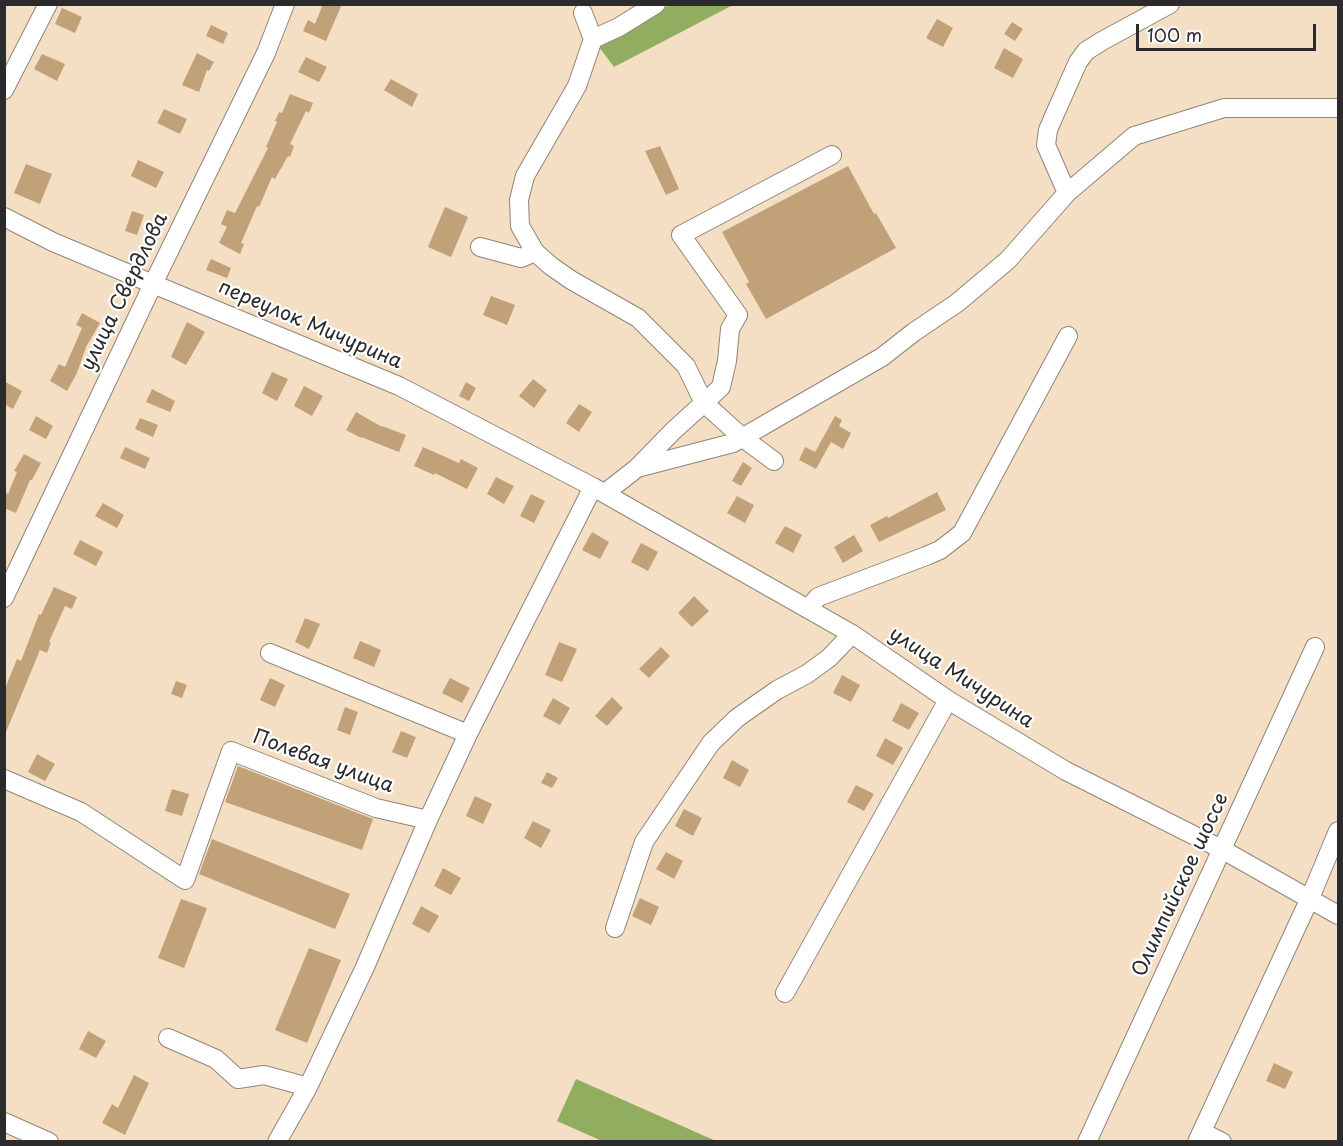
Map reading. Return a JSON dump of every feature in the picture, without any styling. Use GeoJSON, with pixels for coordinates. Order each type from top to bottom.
{"type":"FeatureCollection","features":[{"type":"Feature","properties":{"kind":"street"},"geometry":{"type":"LineString","coordinates":[[4,90],[48,4]]}},
{"type":"Feature","properties":{"kind":"street","name":"улица Свердлова"},"geometry":{"type":"LineString","coordinates":[[4,598],[266,53],[285,4]]}},
{"type":"Feature","properties":{"kind":"street"},"geometry":{"type":"LineString","coordinates":[[592,39],[619,27],[656,4]]}},
{"type":"Feature","properties":{"kind":"street"},"geometry":{"type":"LineString","coordinates":[[1067,193],[1046,145],[1053,116],[1078,62],[1086,51],[1170,4]]}},
{"type":"Feature","properties":{"kind":"street"},"geometry":{"type":"LineString","coordinates":[[583,13],[592,39],[577,86],[525,176],[519,200],[520,226],[535,252],[551,266],[638,318],[686,366],[704,403],[743,438],[774,461]]}},
{"type":"Feature","properties":{"kind":"street"},"geometry":{"type":"LineString","coordinates":[[277,1142],[308,1087],[365,967],[428,820],[468,734],[598,490],[638,468],[733,443],[882,357],[957,303],[1008,260],[1067,193],[1134,136],[1224,108],[1338,108]]}},
{"type":"Feature","properties":{"kind":"street"},"geometry":{"type":"LineString","coordinates":[[638,468],[673,431],[721,387],[727,361],[729,329],[738,315],[681,235],[832,155]]}},
{"type":"Feature","properties":{"kind":"street","name":"переулок Мичурина"},"geometry":{"type":"LineString","coordinates":[[4,217],[53,242],[399,386],[598,490]]}},
{"type":"Feature","properties":{"kind":"street"},"geometry":{"type":"LineString","coordinates":[[480,247],[521,258],[535,252]]}},
{"type":"Feature","properties":{"kind":"street"},"geometry":{"type":"LineString","coordinates":[[808,609],[818,597],[940,550],[962,533],[1068,336]]}},
{"type":"Feature","properties":{"kind":"street","name":"улица Мичурина"},"geometry":{"type":"LineString","coordinates":[[598,490],[852,634],[948,700],[1066,771],[1223,850],[1338,915]]}},
{"type":"Feature","properties":{"kind":"street"},"geometry":{"type":"LineString","coordinates":[[615,928],[644,842],[711,743],[737,718],[829,658],[852,634]]}},
{"type":"Feature","properties":{"kind":"street","name":"Олимпийское шоссе"},"geometry":{"type":"LineString","coordinates":[[1087,1142],[1315,647]]}},
{"type":"Feature","properties":{"kind":"street"},"geometry":{"type":"LineString","coordinates":[[270,653],[468,734]]}},
{"type":"Feature","properties":{"kind":"street"},"geometry":{"type":"LineString","coordinates":[[785,993],[948,700]]}},
{"type":"Feature","properties":{"kind":"street","name":"Полевая улица"},"geometry":{"type":"LineString","coordinates":[[4,779],[81,812],[185,880],[231,752],[376,808],[428,820]]}},
{"type":"Feature","properties":{"kind":"street"},"geometry":{"type":"LineString","coordinates":[[1222,1142],[1200,1137],[1310,898],[1338,831]]}},
{"type":"Feature","properties":{"kind":"street"},"geometry":{"type":"LineString","coordinates":[[168,1038],[216,1059],[238,1079],[264,1075],[308,1087]]}},
{"type":"Feature","properties":{"kind":"street"},"geometry":{"type":"LineString","coordinates":[[4,1122],[49,1142]]}},
{"type":"Feature","properties":{"kind":"green space"},"geometry":{"type":"Polygon","coordinates":[[[669,5],[733,5],[614,67],[599,47],[669,5]]]}},
{"type":"Feature","properties":{"kind":"green space"},"geometry":{"type":"Polygon","coordinates":[[[576,1079],[716,1141],[602,1141],[557,1121],[576,1079]]]}},
{"type":"Feature","properties":{"kind":"building"},"geometry":{"type":"Polygon","coordinates":[[[323,4],[342,4],[326,41],[303,31],[308,20],[315,24],[323,4]]]}},
{"type":"Feature","properties":{"kind":"building"},"geometry":{"type":"Polygon","coordinates":[[[62,8],[82,17],[75,33],[55,24],[62,8]]]}},
{"type":"Feature","properties":{"kind":"building"},"geometry":{"type":"Polygon","coordinates":[[[937,19],[953,28],[943,47],[926,38],[937,19]]]}},
{"type":"Feature","properties":{"kind":"building"},"geometry":{"type":"Polygon","coordinates":[[[1012,22],[1023,29],[1015,41],[1004,34],[1012,22]]]}},
{"type":"Feature","properties":{"kind":"building"},"geometry":{"type":"Polygon","coordinates":[[[211,25],[228,33],[223,44],[206,36],[211,25]]]}},
{"type":"Feature","properties":{"kind":"building"},"geometry":{"type":"Polygon","coordinates":[[[1004,48],[1023,59],[1013,78],[994,68],[1004,48]]]}},
{"type":"Feature","properties":{"kind":"building"},"geometry":{"type":"Polygon","coordinates":[[[197,53],[214,62],[209,71],[207,70],[199,92],[182,85],[197,53]]]}},
{"type":"Feature","properties":{"kind":"building"},"geometry":{"type":"Polygon","coordinates":[[[42,54],[65,64],[57,81],[34,69],[42,54]]]}},
{"type":"Feature","properties":{"kind":"building"},"geometry":{"type":"Polygon","coordinates":[[[306,57],[327,67],[319,82],[298,72],[306,57]]]}},
{"type":"Feature","properties":{"kind":"building"},"geometry":{"type":"Polygon","coordinates":[[[391,79],[418,94],[412,107],[384,90],[391,79]]]}},
{"type":"Feature","properties":{"kind":"building"},"geometry":{"type":"Polygon","coordinates":[[[290,94],[313,103],[309,113],[306,111],[290,144],[294,146],[290,157],[288,156],[275,179],[272,177],[259,207],[257,206],[241,243],[244,244],[240,254],[219,243],[227,227],[221,224],[227,210],[235,213],[268,148],[266,147],[277,122],[275,121],[279,112],[282,113],[290,94]]]}},
{"type":"Feature","properties":{"kind":"building"},"geometry":{"type":"Polygon","coordinates":[[[164,109],[187,119],[180,134],[157,123],[164,109]]]}},
{"type":"Feature","properties":{"kind":"building"},"geometry":{"type":"Polygon","coordinates":[[[660,146],[679,189],[666,195],[645,151],[660,146]]]}},
{"type":"Feature","properties":{"kind":"building"},"geometry":{"type":"Polygon","coordinates":[[[138,160],[164,172],[156,188],[131,176],[138,160]]]}},
{"type":"Feature","properties":{"kind":"building"},"geometry":{"type":"Polygon","coordinates":[[[26,164],[52,174],[40,204],[14,193],[26,164]]]}},
{"type":"Feature","properties":{"kind":"building"},"geometry":{"type":"Polygon","coordinates":[[[848,166],[874,214],[876,213],[896,248],[766,319],[746,284],[749,282],[722,232],[848,166]]]}},
{"type":"Feature","properties":{"kind":"building"},"geometry":{"type":"Polygon","coordinates":[[[445,207],[468,217],[451,257],[428,247],[445,207]]]}},
{"type":"Feature","properties":{"kind":"building"},"geometry":{"type":"Polygon","coordinates":[[[132,211],[144,215],[137,235],[125,231],[132,211]]]}},
{"type":"Feature","properties":{"kind":"building"},"geometry":{"type":"Polygon","coordinates":[[[211,259],[231,268],[227,278],[206,270],[211,259]]]}},
{"type":"Feature","properties":{"kind":"building"},"geometry":{"type":"Polygon","coordinates":[[[491,296],[515,305],[507,325],[483,315],[491,296]]]}},
{"type":"Feature","properties":{"kind":"building"},"geometry":{"type":"Polygon","coordinates":[[[82,313],[100,323],[86,347],[77,373],[67,391],[50,381],[59,364],[65,367],[82,328],[76,325],[82,313]]]}},
{"type":"Feature","properties":{"kind":"building"},"geometry":{"type":"Polygon","coordinates":[[[187,322],[205,332],[186,365],[171,357],[187,322]]]}},
{"type":"Feature","properties":{"kind":"building"},"geometry":{"type":"Polygon","coordinates":[[[272,372],[288,379],[277,401],[262,393],[272,372]]]}},
{"type":"Feature","properties":{"kind":"building"},"geometry":{"type":"Polygon","coordinates":[[[533,379],[547,390],[534,408],[519,396],[533,379]]]}},
{"type":"Feature","properties":{"kind":"building"},"geometry":{"type":"Polygon","coordinates":[[[4,381],[22,391],[13,409],[4,404],[4,381]]]}},
{"type":"Feature","properties":{"kind":"building"},"geometry":{"type":"Polygon","coordinates":[[[466,382],[476,388],[469,401],[459,396],[466,382]]]}},
{"type":"Feature","properties":{"kind":"building"},"geometry":{"type":"Polygon","coordinates":[[[304,386],[323,396],[312,416],[294,406],[304,386]]]}},
{"type":"Feature","properties":{"kind":"building"},"geometry":{"type":"Polygon","coordinates":[[[152,389],[175,401],[170,412],[146,402],[152,389]]]}},
{"type":"Feature","properties":{"kind":"building"},"geometry":{"type":"Polygon","coordinates":[[[579,404],[592,412],[579,432],[566,423],[579,404]]]}},
{"type":"Feature","properties":{"kind":"building"},"geometry":{"type":"Polygon","coordinates":[[[356,412],[382,427],[406,435],[399,452],[346,430],[356,412]]]}},
{"type":"Feature","properties":{"kind":"building"},"geometry":{"type":"Polygon","coordinates":[[[36,416],[53,426],[46,439],[29,430],[36,416]]]}},
{"type":"Feature","properties":{"kind":"building"},"geometry":{"type":"Polygon","coordinates":[[[835,416],[842,420],[839,426],[851,433],[843,449],[831,442],[816,469],[799,460],[805,447],[815,452],[835,416]]]}},
{"type":"Feature","properties":{"kind":"building"},"geometry":{"type":"Polygon","coordinates":[[[140,418],[158,425],[153,437],[135,429],[140,418]]]}},
{"type":"Feature","properties":{"kind":"building"},"geometry":{"type":"Polygon","coordinates":[[[125,447],[150,458],[145,469],[120,458],[125,447]]]}},
{"type":"Feature","properties":{"kind":"building"},"geometry":{"type":"Polygon","coordinates":[[[423,447],[459,463],[461,459],[478,468],[467,489],[435,473],[434,475],[414,466],[423,447]]]}},
{"type":"Feature","properties":{"kind":"building"},"geometry":{"type":"Polygon","coordinates":[[[24,454],[41,463],[30,480],[16,513],[4,508],[4,492],[8,494],[17,472],[14,471],[24,454]]]}},
{"type":"Feature","properties":{"kind":"building"},"geometry":{"type":"Polygon","coordinates":[[[743,462],[752,468],[741,486],[732,481],[743,462]]]}},
{"type":"Feature","properties":{"kind":"building"},"geometry":{"type":"Polygon","coordinates":[[[496,477],[514,486],[504,504],[487,494],[496,477]]]}},
{"type":"Feature","properties":{"kind":"building"},"geometry":{"type":"Polygon","coordinates":[[[937,492],[946,510],[879,542],[870,525],[937,492]]]}},
{"type":"Feature","properties":{"kind":"building"},"geometry":{"type":"Polygon","coordinates":[[[531,494],[545,501],[534,523],[520,516],[531,494]]]}},
{"type":"Feature","properties":{"kind":"building"},"geometry":{"type":"Polygon","coordinates":[[[737,496],[754,505],[745,523],[727,513],[737,496]]]}},
{"type":"Feature","properties":{"kind":"building"},"geometry":{"type":"Polygon","coordinates":[[[103,503],[124,515],[117,528],[95,516],[103,503]]]}},
{"type":"Feature","properties":{"kind":"building"},"geometry":{"type":"Polygon","coordinates":[[[785,526],[802,535],[793,553],[775,543],[785,526]]]}},
{"type":"Feature","properties":{"kind":"building"},"geometry":{"type":"Polygon","coordinates":[[[592,532],[609,542],[600,559],[582,550],[592,532]]]}},
{"type":"Feature","properties":{"kind":"building"},"geometry":{"type":"Polygon","coordinates":[[[854,535],[863,551],[843,563],[834,547],[854,535]]]}},
{"type":"Feature","properties":{"kind":"building"},"geometry":{"type":"Polygon","coordinates":[[[80,540],[103,552],[96,566],[73,554],[80,540]]]}},
{"type":"Feature","properties":{"kind":"building"},"geometry":{"type":"Polygon","coordinates":[[[641,543],[658,552],[648,571],[631,562],[641,543]]]}},
{"type":"Feature","properties":{"kind":"building"},"geometry":{"type":"Polygon","coordinates":[[[54,587],[77,597],[72,609],[65,606],[49,642],[51,642],[47,653],[40,650],[4,737],[4,691],[17,659],[21,661],[39,614],[41,615],[54,587]]]}},
{"type":"Feature","properties":{"kind":"building"},"geometry":{"type":"Polygon","coordinates":[[[694,596],[709,611],[692,627],[678,613],[694,596]]]}},
{"type":"Feature","properties":{"kind":"building"},"geometry":{"type":"Polygon","coordinates":[[[305,618],[320,624],[309,649],[295,642],[305,618]]]}},
{"type":"Feature","properties":{"kind":"building"},"geometry":{"type":"Polygon","coordinates":[[[360,641],[381,650],[374,667],[353,658],[360,641]]]}},
{"type":"Feature","properties":{"kind":"building"},"geometry":{"type":"Polygon","coordinates":[[[559,642],[577,649],[562,682],[545,675],[559,642]]]}},
{"type":"Feature","properties":{"kind":"building"},"geometry":{"type":"Polygon","coordinates":[[[661,647],[670,656],[649,678],[639,669],[661,647]]]}},
{"type":"Feature","properties":{"kind":"building"},"geometry":{"type":"Polygon","coordinates":[[[842,675],[860,685],[851,702],[833,693],[842,675]]]}},
{"type":"Feature","properties":{"kind":"building"},"geometry":{"type":"Polygon","coordinates":[[[270,678],[285,685],[275,707],[260,700],[270,678]]]}},
{"type":"Feature","properties":{"kind":"building"},"geometry":{"type":"Polygon","coordinates":[[[450,678],[470,688],[462,703],[442,693],[450,678]]]}},
{"type":"Feature","properties":{"kind":"building"},"geometry":{"type":"Polygon","coordinates":[[[176,681],[187,685],[182,698],[171,694],[176,681]]]}},
{"type":"Feature","properties":{"kind":"building"},"geometry":{"type":"Polygon","coordinates":[[[612,697],[623,708],[607,726],[595,716],[612,697]]]}},
{"type":"Feature","properties":{"kind":"building"},"geometry":{"type":"Polygon","coordinates":[[[553,698],[570,708],[560,725],[543,716],[553,698]]]}},
{"type":"Feature","properties":{"kind":"building"},"geometry":{"type":"Polygon","coordinates":[[[901,703],[919,713],[909,730],[892,721],[901,703]]]}},
{"type":"Feature","properties":{"kind":"building"},"geometry":{"type":"Polygon","coordinates":[[[345,707],[358,712],[350,735],[337,730],[345,707]]]}},
{"type":"Feature","properties":{"kind":"building"},"geometry":{"type":"Polygon","coordinates":[[[401,731],[416,737],[407,758],[392,752],[401,731]]]}},
{"type":"Feature","properties":{"kind":"building"},"geometry":{"type":"Polygon","coordinates":[[[885,738],[903,748],[893,765],[876,756],[885,738]]]}},
{"type":"Feature","properties":{"kind":"building"},"geometry":{"type":"Polygon","coordinates":[[[37,754],[55,764],[45,781],[28,772],[37,754]]]}},
{"type":"Feature","properties":{"kind":"building"},"geometry":{"type":"Polygon","coordinates":[[[732,760],[749,770],[740,787],[723,778],[732,760]]]}},
{"type":"Feature","properties":{"kind":"building"},"geometry":{"type":"Polygon","coordinates":[[[238,766],[373,819],[362,850],[225,802],[238,766]]]}},
{"type":"Feature","properties":{"kind":"building"},"geometry":{"type":"Polygon","coordinates":[[[547,772],[558,778],[552,788],[541,783],[547,772]]]}},
{"type":"Feature","properties":{"kind":"building"},"geometry":{"type":"Polygon","coordinates":[[[856,785],[874,794],[864,811],[847,802],[856,785]]]}},
{"type":"Feature","properties":{"kind":"building"},"geometry":{"type":"Polygon","coordinates":[[[172,789],[189,794],[182,816],[165,811],[172,789]]]}},
{"type":"Feature","properties":{"kind":"building"},"geometry":{"type":"Polygon","coordinates":[[[475,796],[492,804],[483,824],[466,816],[475,796]]]}},
{"type":"Feature","properties":{"kind":"building"},"geometry":{"type":"Polygon","coordinates":[[[684,809],[702,818],[693,836],[675,826],[684,809]]]}},
{"type":"Feature","properties":{"kind":"building"},"geometry":{"type":"Polygon","coordinates":[[[533,821],[551,830],[541,848],[524,838],[533,821]]]}},
{"type":"Feature","properties":{"kind":"building"},"geometry":{"type":"Polygon","coordinates":[[[212,839],[350,894],[335,929],[199,874],[212,839]]]}},
{"type":"Feature","properties":{"kind":"building"},"geometry":{"type":"Polygon","coordinates":[[[666,852],[683,861],[674,879],[656,869],[666,852]]]}},
{"type":"Feature","properties":{"kind":"building"},"geometry":{"type":"Polygon","coordinates":[[[443,868],[461,878],[451,895],[434,886],[443,868]]]}},
{"type":"Feature","properties":{"kind":"building"},"geometry":{"type":"Polygon","coordinates":[[[640,898],[659,907],[651,925],[632,916],[640,898]]]}},
{"type":"Feature","properties":{"kind":"building"},"geometry":{"type":"Polygon","coordinates":[[[181,899],[207,908],[184,968],[158,958],[181,899]]]}},
{"type":"Feature","properties":{"kind":"building"},"geometry":{"type":"Polygon","coordinates":[[[421,906],[439,916],[429,933],[412,924],[421,906]]]}},
{"type":"Feature","properties":{"kind":"building"},"geometry":{"type":"Polygon","coordinates":[[[309,948],[341,960],[307,1043],[275,1030],[309,948]]]}},
{"type":"Feature","properties":{"kind":"building"},"geometry":{"type":"Polygon","coordinates":[[[88,1031],[106,1041],[96,1058],[79,1049],[88,1031]]]}},
{"type":"Feature","properties":{"kind":"building"},"geometry":{"type":"Polygon","coordinates":[[[1274,1063],[1293,1072],[1285,1089],[1266,1081],[1274,1063]]]}},
{"type":"Feature","properties":{"kind":"building"},"geometry":{"type":"Polygon","coordinates":[[[134,1075],[149,1083],[125,1135],[102,1123],[112,1104],[118,1108],[134,1075]]]}}]}
